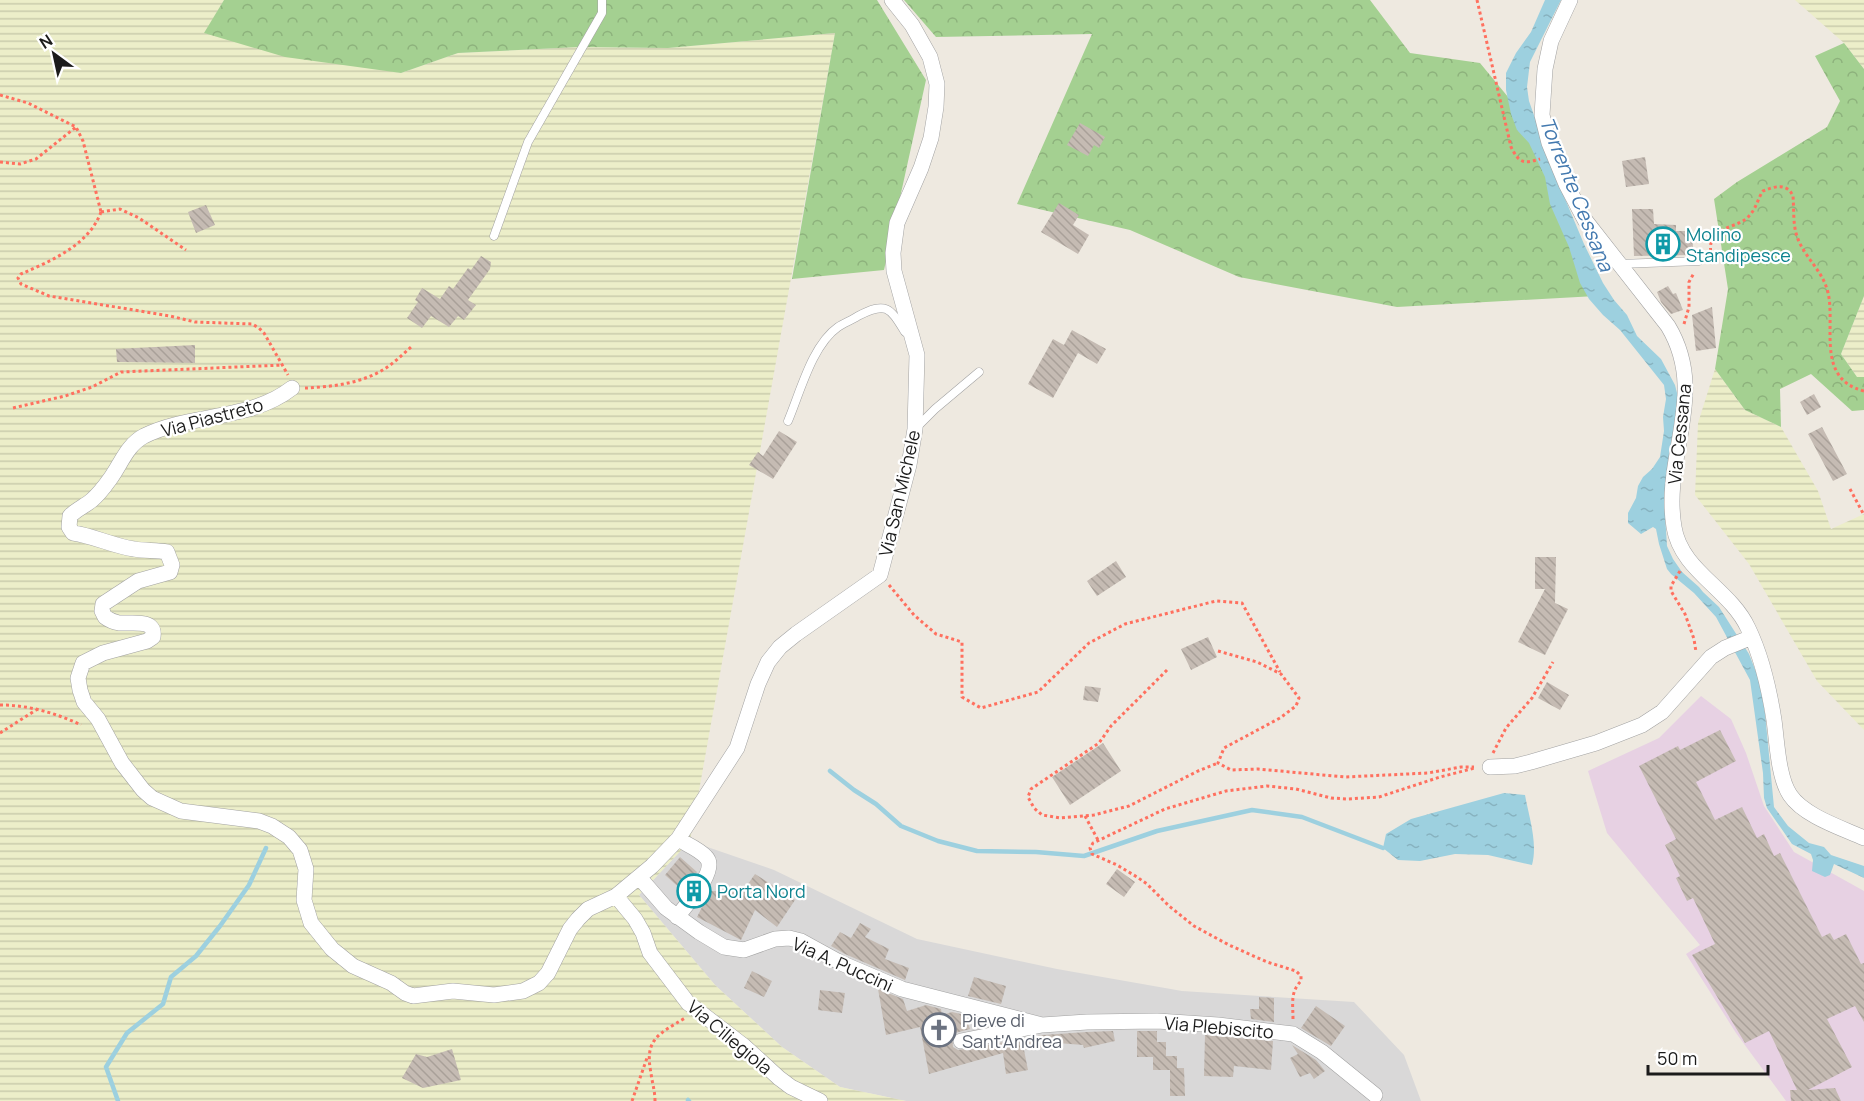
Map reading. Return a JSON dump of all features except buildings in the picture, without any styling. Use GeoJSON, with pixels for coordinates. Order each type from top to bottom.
{"type":"FeatureCollection","features":[{"type":"Feature","properties":{"kind":"street","name":"Via San Michele"},"geometry":{"type":"LineString","coordinates":[[639,877],[678,839],[737,748],[758,684],[774,654],[796,634],[880,575],[909,465],[915,429],[917,355],[894,272],[893,253],[897,223],[921,168],[931,138],[937,84],[930,57],[912,25],[892,0]]}},
{"type":"Feature","properties":{"kind":"street","name":"Via Cessana"},"geometry":{"type":"LineString","coordinates":[[1570,0],[1557,27],[1548,54],[1542,105],[1544,126],[1553,155],[1575,203],[1593,232],[1668,326],[1678,346],[1687,384],[1673,484],[1672,512],[1678,543],[1687,559],[1735,606],[1748,626],[1761,658],[1767,683],[1781,771],[1787,791],[1807,812],[1864,838]]}},
{"type":"Feature","properties":{"kind":"street","name":"Via Piastreto"},"geometry":{"type":"LineString","coordinates":[[292,388],[273,401],[184,422],[145,436],[132,444],[111,478],[92,500],[70,516],[69,527],[73,533],[84,534],[134,549],[155,549],[167,552],[172,565],[170,572],[138,581],[103,604],[102,610],[105,617],[119,622],[136,622],[153,627],[153,637],[147,641],[103,652],[83,663],[80,669],[78,678],[84,702],[98,719],[122,763],[143,790],[159,802],[181,811],[259,821],[289,837],[300,850],[306,869],[306,907],[311,923],[317,931],[332,949],[353,966],[392,983],[413,996],[453,991],[494,995],[523,991],[532,987],[548,973],[570,929],[578,919],[588,909],[616,896],[639,877]]}},
{"type":"Feature","properties":{"kind":"street"},"geometry":{"type":"LineString","coordinates":[[1485,767],[1515,766],[1531,762],[1596,743],[1642,725],[1662,712],[1711,657],[1725,648],[1752,637]]}},
{"type":"Feature","properties":{"kind":"street"},"geometry":{"type":"LineString","coordinates":[[677,917],[706,878],[709,867],[706,857],[678,839]]}},
{"type":"Feature","properties":{"kind":"street","name":"Via A. Puccini"},"geometry":{"type":"LineString","coordinates":[[639,877],[666,908],[724,947],[744,950],[775,939],[789,938],[801,941],[841,963],[892,986],[1042,1025]]}},
{"type":"Feature","properties":{"kind":"street","name":"Via Ciliegiola"},"geometry":{"type":"LineString","coordinates":[[616,896],[635,919],[650,953],[688,1003],[744,1046],[785,1083],[820,1101]]}},
{"type":"Feature","properties":{"kind":"street","name":"Via Plebiscito"},"geometry":{"type":"LineString","coordinates":[[1042,1025],[1157,1021],[1218,1025],[1293,1034],[1322,1052],[1375,1095]]}},
{"type":"Feature","properties":{"kind":"street"},"geometry":{"type":"LineString","coordinates":[[960,1041],[1042,1025]]}},
{"type":"Feature","properties":{"kind":"lane"},"geometry":{"type":"LineString","coordinates":[[495,236],[528,142],[602,13],[602,0]]}},
{"type":"Feature","properties":{"kind":"lane"},"geometry":{"type":"LineString","coordinates":[[1618,264],[1699,261]]}},
{"type":"Feature","properties":{"kind":"lane"},"geometry":{"type":"LineString","coordinates":[[788,421],[817,349],[836,328],[870,310],[883,308],[892,311],[914,346]]}},
{"type":"Feature","properties":{"kind":"lane"},"geometry":{"type":"LineString","coordinates":[[915,429],[935,409],[980,372]]}},
{"type":"Feature","properties":{"kind":"path"},"geometry":{"type":"LineString","coordinates":[[1477,0],[1511,147],[1518,159],[1527,162]]}},
{"type":"Feature","properties":{"kind":"path"},"geometry":{"type":"LineString","coordinates":[[0,95],[28,103],[76,127],[82,141],[101,212],[96,224],[85,238],[48,262],[21,274],[18,278],[21,285],[50,296],[195,322],[252,324],[264,333],[283,365],[292,388],[322,387],[357,381],[385,369],[411,347]]}},
{"type":"Feature","properties":{"kind":"path"},"geometry":{"type":"LineString","coordinates":[[0,162],[20,164],[36,159],[76,127]]}},
{"type":"Feature","properties":{"kind":"path"},"geometry":{"type":"LineString","coordinates":[[1678,346],[1689,307],[1689,282],[1699,261],[1709,258],[1711,242],[1728,226],[1742,223],[1751,215],[1764,191],[1786,187],[1793,196],[1796,234],[1822,277],[1829,296],[1829,337],[1834,364],[1849,386],[1864,391]]}},
{"type":"Feature","properties":{"kind":"path"},"geometry":{"type":"LineString","coordinates":[[101,212],[120,209],[139,218],[186,250]]}},
{"type":"Feature","properties":{"kind":"path"},"geometry":{"type":"LineString","coordinates":[[12,408],[65,396],[92,387],[122,372],[283,365]]}},
{"type":"Feature","properties":{"kind":"path"},"geometry":{"type":"LineString","coordinates":[[1850,489],[1864,515]]}},
{"type":"Feature","properties":{"kind":"path"},"geometry":{"type":"LineString","coordinates":[[880,575],[914,615],[936,634],[962,642],[962,697],[981,708],[1038,692],[1089,643],[1125,624],[1216,601],[1242,603],[1281,674],[1299,698],[1296,706],[1280,718],[1224,748],[1218,763],[1129,806],[1085,816],[1060,818],[1042,815],[1034,808],[1028,797],[1031,789],[1099,743],[1111,726],[1167,670]]}},
{"type":"Feature","properties":{"kind":"path"},"geometry":{"type":"LineString","coordinates":[[1671,586],[1671,594],[1685,614],[1694,639],[1696,661],[1690,681]]}},
{"type":"Feature","properties":{"kind":"path"},"geometry":{"type":"LineString","coordinates":[[1218,651],[1257,662],[1281,674]]}},
{"type":"Feature","properties":{"kind":"path"},"geometry":{"type":"LineString","coordinates":[[1493,750],[1506,728],[1532,698],[1553,662]]}},
{"type":"Feature","properties":{"kind":"path"},"geometry":{"type":"LineString","coordinates":[[0,705],[38,709],[86,727]]}},
{"type":"Feature","properties":{"kind":"path"},"geometry":{"type":"LineString","coordinates":[[0,734],[38,709]]}},
{"type":"Feature","properties":{"kind":"path"},"geometry":{"type":"LineString","coordinates":[[1218,763],[1231,770],[1258,769],[1345,777],[1428,773],[1461,767],[1485,767]]}},
{"type":"Feature","properties":{"kind":"path"},"geometry":{"type":"LineString","coordinates":[[1293,1034],[1293,993],[1301,981],[1301,976],[1296,971],[1267,962],[1194,926],[1168,906],[1147,884],[1117,865],[1092,854],[1090,848],[1093,843],[1165,809],[1226,791],[1267,786],[1296,789],[1331,798],[1380,797],[1440,777],[1485,767]]}},
{"type":"Feature","properties":{"kind":"path"},"geometry":{"type":"LineString","coordinates":[[1085,816],[1098,840]]}},
{"type":"Feature","properties":{"kind":"path"},"geometry":{"type":"LineString","coordinates":[[632,1101],[652,1042],[684,1018],[704,1014]]}},
{"type":"Feature","properties":{"kind":"path"},"geometry":{"type":"LineString","coordinates":[[647,1056],[655,1101]]}},
{"type":"Feature","properties":{"kind":"shaded area"},"geometry":{"type":"Polygon","coordinates":[[[1701,696],[1731,719],[1746,753],[1764,806],[1794,852],[1864,891],[1864,1101],[1786,1101],[1736,1033],[1686,954],[1700,945],[1607,833],[1588,771],[1659,738],[1701,696]]]}},
{"type":"Feature","properties":{"kind":"shaded area"},"geometry":{"type":"Polygon","coordinates":[[[690,841],[774,870],[917,939],[1057,969],[1182,991],[1354,1002],[1404,1055],[1421,1101],[906,1101],[840,1087],[782,1047],[715,985],[639,895],[690,841]]]}},
{"type":"Feature","properties":{"kind":"green space"},"geometry":{"type":"Polygon","coordinates":[[[0,0],[224,0],[205,33],[401,73],[458,53],[579,47],[668,48],[835,33],[690,841],[639,895],[715,985],[782,1047],[840,1087],[906,1101],[0,1101],[0,0]]]}},
{"type":"Feature","properties":{"kind":"green space"},"geometry":{"type":"Polygon","coordinates":[[[224,0],[877,0],[926,80],[884,270],[792,279],[835,33],[668,48],[579,47],[458,53],[401,73],[285,57],[204,33],[224,0]]]}},
{"type":"Feature","properties":{"kind":"green space"},"geometry":{"type":"Polygon","coordinates":[[[904,0],[1370,0],[1410,53],[1480,63],[1527,120],[1596,296],[1397,307],[1239,277],[1130,230],[1017,204],[1092,34],[936,37],[904,0]]]}},
{"type":"Feature","properties":{"kind":"green space"},"geometry":{"type":"Polygon","coordinates":[[[1795,0],[1864,0],[1864,69],[1844,43],[1795,0]]]}},
{"type":"Feature","properties":{"kind":"green space"},"geometry":{"type":"Polygon","coordinates":[[[1844,43],[1864,69],[1864,296],[1841,354],[1857,377],[1864,377],[1864,410],[1852,411],[1811,374],[1780,389],[1781,427],[1745,410],[1715,369],[1728,289],[1714,199],[1737,182],[1827,127],[1840,101],[1815,56],[1844,43]]]}},
{"type":"Feature","properties":{"kind":"green space"},"geometry":{"type":"Polygon","coordinates":[[[1864,296],[1864,377],[1857,377],[1841,354],[1864,296]]]}},
{"type":"Feature","properties":{"kind":"green space"},"geometry":{"type":"Polygon","coordinates":[[[1715,369],[1745,410],[1781,427],[1818,491],[1831,529],[1864,514],[1864,730],[1817,681],[1749,564],[1695,495],[1698,423],[1715,369]]]}},
{"type":"Feature","properties":{"kind":"water"},"geometry":{"type":"Polygon","coordinates":[[[1545,0],[1561,0],[1530,62],[1527,87],[1529,101],[1555,175],[1603,283],[1627,315],[1637,336],[1661,359],[1675,385],[1678,397],[1664,498],[1667,546],[1682,572],[1719,607],[1749,654],[1760,682],[1774,807],[1788,826],[1809,843],[1824,847],[1831,855],[1864,866],[1864,878],[1834,864],[1830,875],[1825,877],[1812,871],[1811,854],[1792,844],[1767,808],[1750,680],[1716,617],[1667,569],[1656,529],[1653,527],[1641,534],[1628,523],[1628,513],[1636,498],[1638,486],[1660,457],[1666,399],[1664,385],[1620,330],[1589,299],[1580,283],[1569,247],[1550,204],[1545,177],[1529,143],[1517,130],[1511,114],[1506,90],[1506,73],[1516,53],[1531,32],[1545,0]]]}},
{"type":"Feature","properties":{"kind":"water"},"geometry":{"type":"Polygon","coordinates":[[[1504,793],[1525,795],[1534,848],[1532,865],[1488,855],[1455,854],[1420,861],[1398,860],[1383,848],[1386,834],[1411,819],[1504,793]]]}},
{"type":"Feature","properties":{"kind":"waterway"},"geometry":{"type":"LineString","coordinates":[[830,771],[876,804],[901,826],[938,841],[977,851],[1084,856],[1157,831],[1252,810],[1302,817],[1383,848]]}},
{"type":"Feature","properties":{"kind":"waterway"},"geometry":{"type":"LineString","coordinates":[[118,1101],[106,1067],[127,1033],[163,1004],[171,977],[196,956],[220,926],[249,885],[266,848]]}},
{"type":"Feature","properties":{"kind":"place","name":"Molino Standipesce"},"geometry":{"type":"Point","coordinates":[1663,244]}},
{"type":"Feature","properties":{"kind":"place","name":"Porta Nord"},"geometry":{"type":"Point","coordinates":[694,891]}},
{"type":"Feature","properties":{"kind":"place","name":"Pieve di Sant'Andrea"},"geometry":{"type":"Point","coordinates":[939,1030]}},
{"type":"Feature","properties":{"kind":"water label","name":"Torrente Cessana"},"geometry":{"type":"Point","coordinates":[1577,194]}}]}
